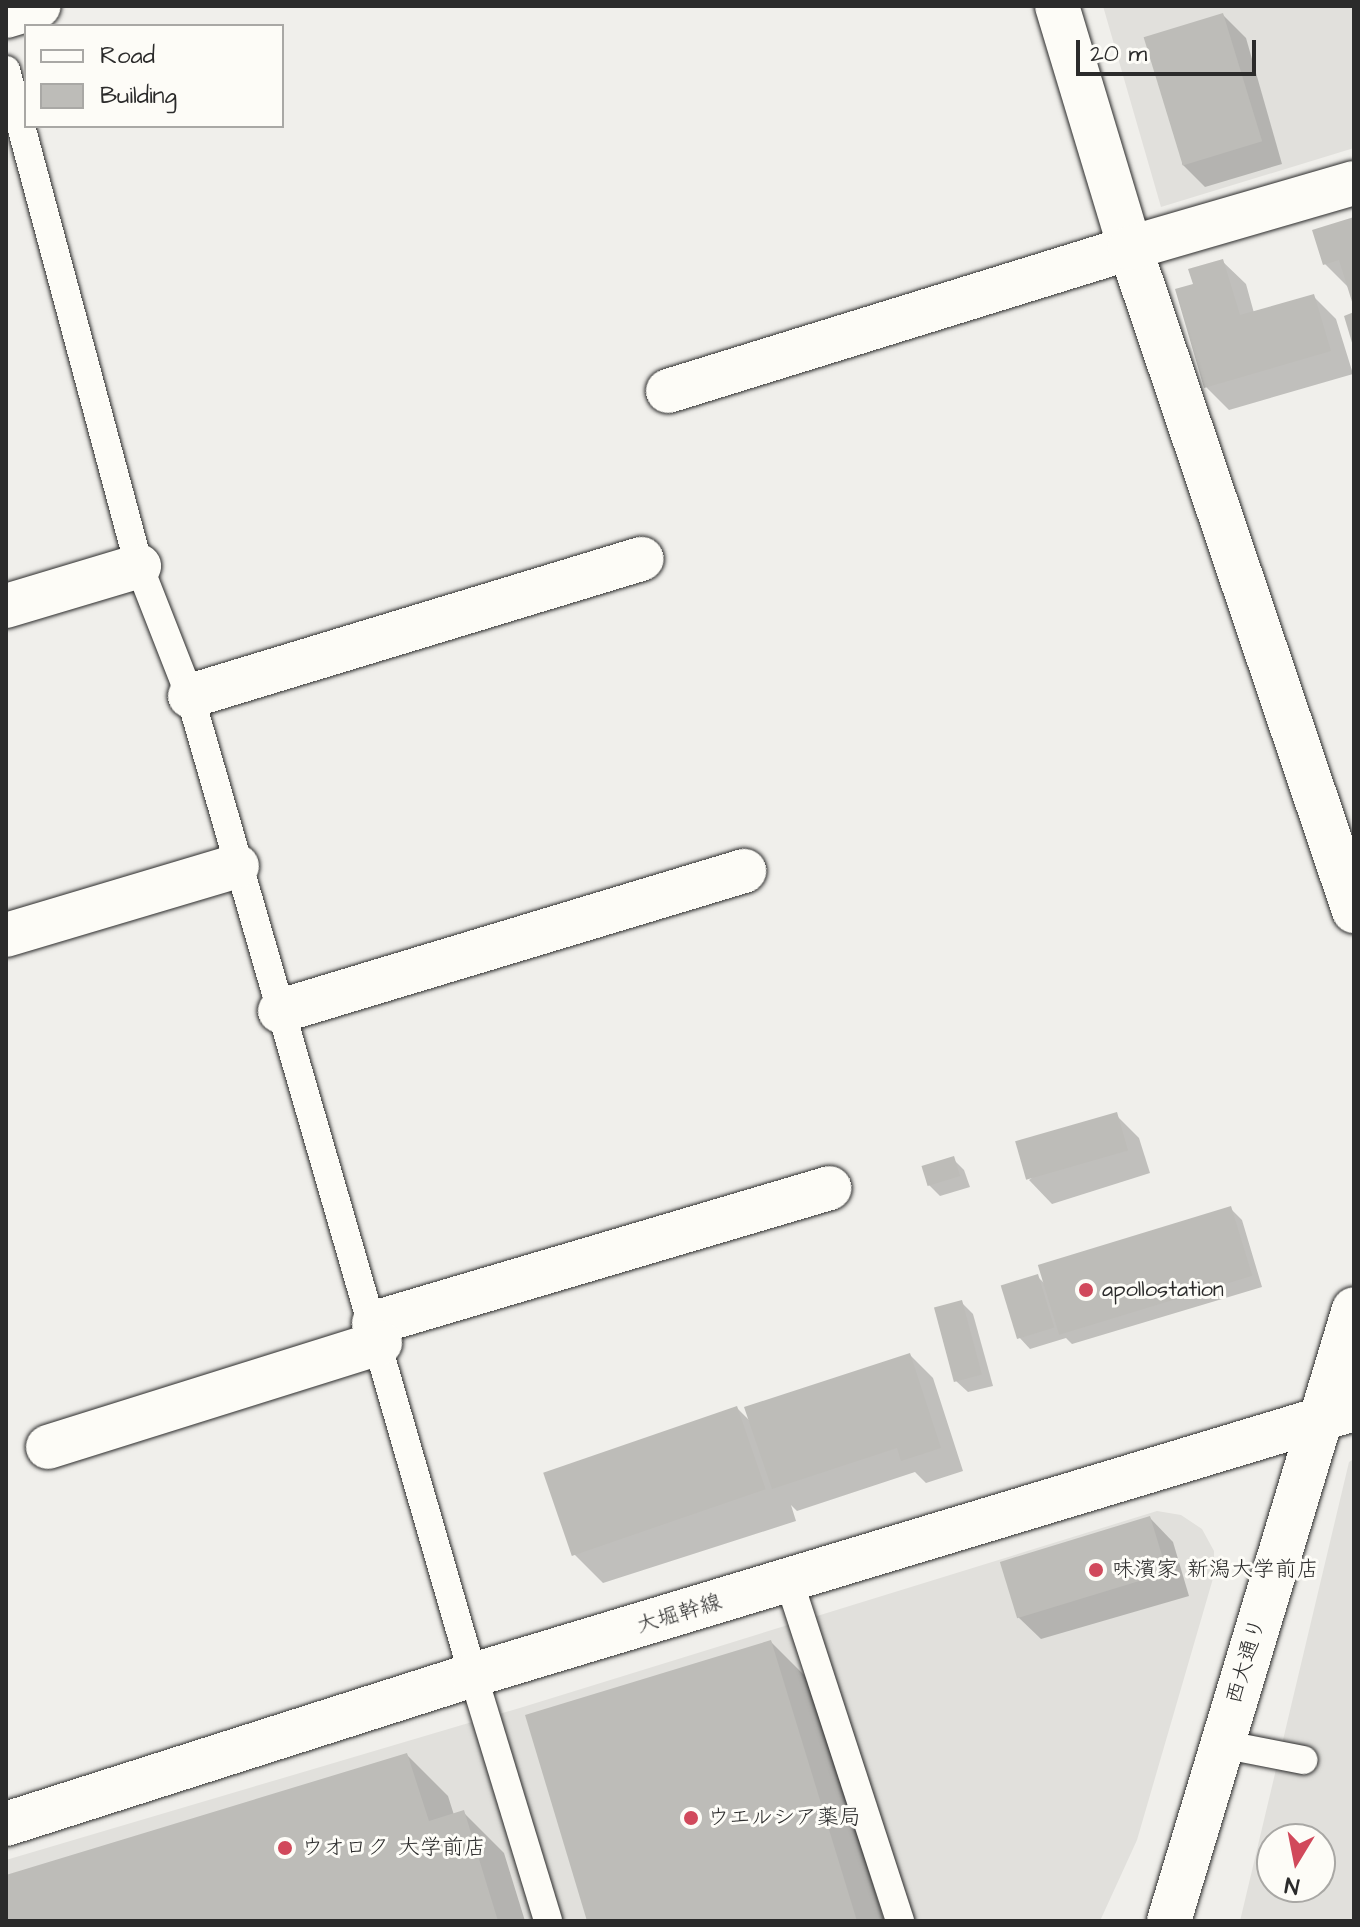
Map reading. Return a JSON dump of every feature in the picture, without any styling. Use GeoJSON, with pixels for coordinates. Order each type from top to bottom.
{"type":"FeatureCollection","features":[{"type":"Feature","properties":{"kind":"street"},"geometry":{"type":"LineString","coordinates":[[6,16],[39,6]]}},
{"type":"Feature","properties":{"kind":"street"},"geometry":{"type":"LineString","coordinates":[[1057,6],[1130,248],[1354,911]]}},
{"type":"Feature","properties":{"kind":"street"},"geometry":{"type":"LineString","coordinates":[[668,391],[1130,248],[1354,183]]}},
{"type":"Feature","properties":{"kind":"street"},"geometry":{"type":"LineString","coordinates":[[190,696],[642,559]]}},
{"type":"Feature","properties":{"kind":"street"},"geometry":{"type":"LineString","coordinates":[[6,606],[139,566]]}},
{"type":"Feature","properties":{"kind":"street"},"geometry":{"type":"LineString","coordinates":[[6,935],[237,866]]}},
{"type":"Feature","properties":{"kind":"street"},"geometry":{"type":"LineString","coordinates":[[280,1011],[744,871]]}},
{"type":"Feature","properties":{"kind":"street"},"geometry":{"type":"LineString","coordinates":[[48,1447],[377,1333],[829,1188]]}},
{"type":"Feature","properties":{"kind":"street","name":"西大通り"},"geometry":{"type":"LineString","coordinates":[[1169,1921],[1221,1744],[1336,1415],[1354,1309]]}},
{"type":"Feature","properties":{"kind":"street","name":"大堀幹線"},"geometry":{"type":"LineString","coordinates":[[6,1824],[473,1675],[1336,1415]]}},
{"type":"Feature","properties":{"kind":"lane"},"geometry":{"type":"LineString","coordinates":[[6,70],[139,566],[190,696],[237,866],[377,1333],[473,1675],[548,1921]]}},
{"type":"Feature","properties":{"kind":"lane"},"geometry":{"type":"LineString","coordinates":[[789,1581],[900,1921]]}},
{"type":"Feature","properties":{"kind":"lane"},"geometry":{"type":"LineString","coordinates":[[1221,1744],[1303,1760]]}},
{"type":"Feature","properties":{"kind":"shaded area"},"geometry":{"type":"Polygon","coordinates":[[[1103,6],[1354,6],[1354,148],[1161,207],[1103,6]]]}},
{"type":"Feature","properties":{"kind":"shaded area"},"geometry":{"type":"Polygon","coordinates":[[[1354,1459],[1354,1921],[1240,1921],[1256,1854],[1256,1903],[1336,1903],[1336,1823],[1263,1823],[1349,1462],[1354,1459]]]}},
{"type":"Feature","properties":{"kind":"shaded area"},"geometry":{"type":"Polygon","coordinates":[[[1157,1511],[1181,1515],[1202,1529],[1214,1551],[1214,1575],[1137,1840],[1100,1921],[6,1921],[6,1860],[523,1707],[1157,1511]]]}},
{"type":"Feature","properties":{"kind":"building"},"geometry":{"type":"Polygon","coordinates":[[[1223,13],[1262,141],[1183,165],[1144,37],[1223,13]]]}},
{"type":"Feature","properties":{"kind":"building"},"geometry":{"type":"Polygon","coordinates":[[[1354,217],[1353,305],[1339,260],[1323,265],[1312,230],[1354,217]]]}},
{"type":"Feature","properties":{"kind":"building"},"geometry":{"type":"Polygon","coordinates":[[[1223,259],[1240,315],[1314,294],[1331,351],[1204,388],[1175,289],[1193,284],[1188,269],[1223,259]]]}},
{"type":"Feature","properties":{"kind":"building"},"geometry":{"type":"Polygon","coordinates":[[[1354,312],[1354,346],[1353,346],[1344,316],[1354,312]]]}},
{"type":"Feature","properties":{"kind":"building"},"geometry":{"type":"Polygon","coordinates":[[[1117,1112],[1128,1150],[1026,1180],[1015,1141],[1117,1112]]]}},
{"type":"Feature","properties":{"kind":"building"},"geometry":{"type":"Polygon","coordinates":[[[954,1156],[960,1176],[928,1186],[921,1166],[954,1156]]]}},
{"type":"Feature","properties":{"kind":"building"},"geometry":{"type":"Polygon","coordinates":[[[1231,1206],[1252,1276],[1059,1335],[1038,1265],[1231,1206]]]}},
{"type":"Feature","properties":{"kind":"building"},"geometry":{"type":"Polygon","coordinates":[[[1038,1274],[1054,1328],[1017,1339],[1001,1285],[1038,1274]]]}},
{"type":"Feature","properties":{"kind":"building"},"geometry":{"type":"Polygon","coordinates":[[[962,1300],[982,1374],[954,1382],[934,1308],[962,1300]]]}},
{"type":"Feature","properties":{"kind":"building"},"geometry":{"type":"Polygon","coordinates":[[[910,1353],[941,1448],[901,1461],[897,1448],[772,1489],[744,1407],[910,1353]]]}},
{"type":"Feature","properties":{"kind":"building"},"geometry":{"type":"Polygon","coordinates":[[[737,1406],[766,1489],[572,1556],[543,1473],[737,1406]]]}},
{"type":"Feature","properties":{"kind":"building"},"geometry":{"type":"Polygon","coordinates":[[[1150,1516],[1167,1572],[1017,1618],[1000,1562],[1150,1516]]]}},
{"type":"Feature","properties":{"kind":"building","name":"ウエルシア薬局"},"geometry":{"type":"Polygon","coordinates":[[[771,1640],[857,1921],[587,1921],[525,1715],[771,1640]]]}},
{"type":"Feature","properties":{"kind":"building","name":"ウオロク 大学前店"},"geometry":{"type":"Polygon","coordinates":[[[407,1753],[429,1821],[464,1810],[498,1921],[6,1921],[6,1875],[407,1753]]]}},
{"type":"Feature","properties":{"kind":"place","name":"apollostation"},"geometry":{"type":"Point","coordinates":[1086,1290]}},
{"type":"Feature","properties":{"kind":"place","name":"味濱家 新潟大学前店"},"geometry":{"type":"Point","coordinates":[1096,1570]}},
{"type":"Feature","properties":{"kind":"place","name":"ウエルシア薬局"},"geometry":{"type":"Point","coordinates":[691,1818]}},
{"type":"Feature","properties":{"kind":"place","name":"ウオロク 大学前店"},"geometry":{"type":"Point","coordinates":[285,1848]}}]}
